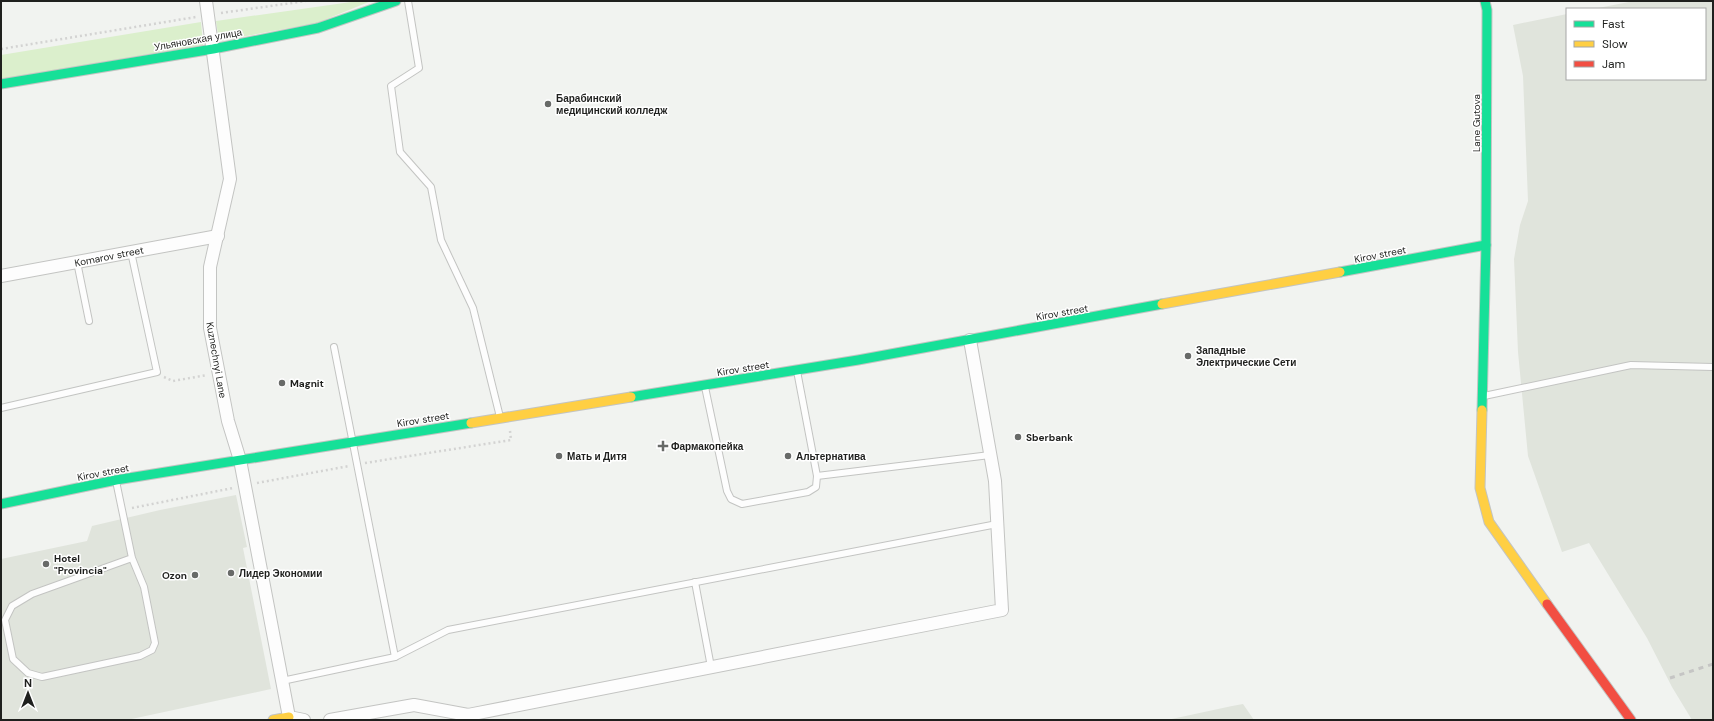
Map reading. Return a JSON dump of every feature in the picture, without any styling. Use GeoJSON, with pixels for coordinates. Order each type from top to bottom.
{"type":"FeatureCollection","features":[{"type":"Feature","properties":{"kind":"street","name":"Kuznechnyi Lane"},"geometry":{"type":"LineString","coordinates":[[206,1],[230,179],[210,267],[210,328],[228,421],[240,460],[288,717]]}},
{"type":"Feature","properties":{"kind":"street","name":"Ульяновская улица"},"geometry":{"type":"LineString","coordinates":[[1,84],[213,49],[318,28],[396,1]]}},
{"type":"Feature","properties":{"kind":"street","name":"Lane Gutova"},"geometry":{"type":"LineString","coordinates":[[1486,1],[1486,245],[1480,488],[1489,522],[1631,720]]}},
{"type":"Feature","properties":{"kind":"street","name":"Komarov street"},"geometry":{"type":"LineString","coordinates":[[1,276],[218,236]]}},
{"type":"Feature","properties":{"kind":"street","name":"Kirov street"},"geometry":{"type":"LineString","coordinates":[[1,504],[116,480],[797,370],[970,340],[1486,245]]}},
{"type":"Feature","properties":{"kind":"street"},"geometry":{"type":"LineString","coordinates":[[330,720],[414,705],[468,715],[1002,610],[995,481],[970,340]]}},
{"type":"Feature","properties":{"kind":"street"},"geometry":{"type":"LineString","coordinates":[[273,720],[288,717],[304,720]]}},
{"type":"Feature","properties":{"kind":"lane"},"geometry":{"type":"LineString","coordinates":[[408,1],[419,68],[391,86],[400,152],[431,187],[441,240],[473,308],[504,418]]}},
{"type":"Feature","properties":{"kind":"lane"},"geometry":{"type":"LineString","coordinates":[[1,408],[157,372],[131,252]]}},
{"type":"Feature","properties":{"kind":"lane"},"geometry":{"type":"LineString","coordinates":[[77,262],[89,321]]}},
{"type":"Feature","properties":{"kind":"lane"},"geometry":{"type":"LineString","coordinates":[[334,347],[354,442],[395,657]]}},
{"type":"Feature","properties":{"kind":"lane"},"geometry":{"type":"LineString","coordinates":[[1482,396],[1630,365],[1713,367]]}},
{"type":"Feature","properties":{"kind":"lane"},"geometry":{"type":"LineString","coordinates":[[704,385],[727,491],[731,499],[742,504],[808,492],[816,487],[817,476],[797,370]]}},
{"type":"Feature","properties":{"kind":"lane"},"geometry":{"type":"LineString","coordinates":[[817,476],[990,455]]}},
{"type":"Feature","properties":{"kind":"lane"},"geometry":{"type":"LineString","coordinates":[[116,480],[132,558],[144,587],[156,643],[152,650],[140,656],[42,677],[28,673],[13,660],[5,620],[12,606],[32,594],[132,558]]}},
{"type":"Feature","properties":{"kind":"lane"},"geometry":{"type":"LineString","coordinates":[[282,681],[395,657],[448,630],[997,524]]}},
{"type":"Feature","properties":{"kind":"lane"},"geometry":{"type":"LineString","coordinates":[[695,582],[711,667]]}},
{"type":"Feature","properties":{"kind":"path"},"geometry":{"type":"LineString","coordinates":[[1,49],[208,15],[306,1]]}},
{"type":"Feature","properties":{"kind":"path"},"geometry":{"type":"LineString","coordinates":[[157,372],[165,379],[173,381],[218,372]]}},
{"type":"Feature","properties":{"kind":"path"},"geometry":{"type":"LineString","coordinates":[[122,510],[358,464],[511,440],[504,418]]}},
{"type":"Feature","properties":{"kind":"shaded area"},"geometry":{"type":"Polygon","coordinates":[[[1634,1],[1713,1],[1713,720],[1692,720],[1672,687],[1647,638],[1589,543],[1562,552],[1528,456],[1518,352],[1514,259],[1520,225],[1528,201],[1523,76],[1513,25],[1566,14],[1566,80],[1706,80],[1706,8],[1598,8],[1634,1]]]}},
{"type":"Feature","properties":{"kind":"shaded area"},"geometry":{"type":"Polygon","coordinates":[[[236,495],[247,547],[243,548],[271,689],[127,720],[1,720],[1,559],[87,541],[92,526],[160,510],[236,495]]]}},
{"type":"Feature","properties":{"kind":"shaded area"},"geometry":{"type":"Polygon","coordinates":[[[1243,704],[1254,720],[1167,720],[1232,706],[1243,704]]]}},
{"type":"Feature","properties":{"kind":"green space"},"geometry":{"type":"Polygon","coordinates":[[[358,1],[371,1],[317,23],[219,41],[216,21],[358,1]]]}},
{"type":"Feature","properties":{"kind":"green space"},"geometry":{"type":"Polygon","coordinates":[[[201,22],[203,45],[1,79],[1,55],[201,22]]]}},
{"type":"Feature","properties":{"kind":"railway"},"geometry":{"type":"LineString","coordinates":[[1670,678],[1713,664]]}},
{"type":"Feature","properties":{"kind":"traffic: fast"},"geometry":{"type":"LineString","coordinates":[[1,84],[213,49],[318,28],[396,1]]}},
{"type":"Feature","properties":{"kind":"traffic: fast"},"geometry":{"type":"LineString","coordinates":[[1482,410],[1486,245],[1487,10],[1485,1]]}},
{"type":"Feature","properties":{"kind":"traffic: fast"},"geometry":{"type":"LineString","coordinates":[[1340,272],[1486,245]]}},
{"type":"Feature","properties":{"kind":"traffic: fast"},"geometry":{"type":"LineString","coordinates":[[631,397],[858,360],[1162,304]]}},
{"type":"Feature","properties":{"kind":"traffic: fast"},"geometry":{"type":"LineString","coordinates":[[1,504],[116,480],[471,423]]}},
{"type":"Feature","properties":{"kind":"traffic: slow"},"geometry":{"type":"LineString","coordinates":[[1162,304],[1340,272]]}},
{"type":"Feature","properties":{"kind":"traffic: slow"},"geometry":{"type":"LineString","coordinates":[[471,423],[631,397]]}},
{"type":"Feature","properties":{"kind":"traffic: slow"},"geometry":{"type":"LineString","coordinates":[[1482,410],[1480,488],[1489,522],[1547,604]]}},
{"type":"Feature","properties":{"kind":"traffic: slow"},"geometry":{"type":"LineString","coordinates":[[273,720],[289,717]]}},
{"type":"Feature","properties":{"kind":"traffic: jam"},"geometry":{"type":"LineString","coordinates":[[1547,604],[1631,720]]}},
{"type":"Feature","properties":{"kind":"place","name":"Барабинский медицинский колледж"},"geometry":{"type":"Point","coordinates":[548,104]}},
{"type":"Feature","properties":{"kind":"place","name":"Западные Электрические Сети"},"geometry":{"type":"Point","coordinates":[1188,356]}},
{"type":"Feature","properties":{"kind":"place","name":"Magnit"},"geometry":{"type":"Point","coordinates":[282,383]}},
{"type":"Feature","properties":{"kind":"place","name":"Sberbank"},"geometry":{"type":"Point","coordinates":[1018,437]}},
{"type":"Feature","properties":{"kind":"place","name":"Фармакопейка"},"geometry":{"type":"Point","coordinates":[663,446]}},
{"type":"Feature","properties":{"kind":"place","name":"Мать и Дитя"},"geometry":{"type":"Point","coordinates":[559,456]}},
{"type":"Feature","properties":{"kind":"place","name":"Альтернатива"},"geometry":{"type":"Point","coordinates":[788,456]}},
{"type":"Feature","properties":{"kind":"place","name":"Hotel \"Provincia\""},"geometry":{"type":"Point","coordinates":[46,564]}},
{"type":"Feature","properties":{"kind":"place","name":"Лидер Экономии"},"geometry":{"type":"Point","coordinates":[231,573]}},
{"type":"Feature","properties":{"kind":"place","name":"Ozon"},"geometry":{"type":"Point","coordinates":[195,575]}}]}
